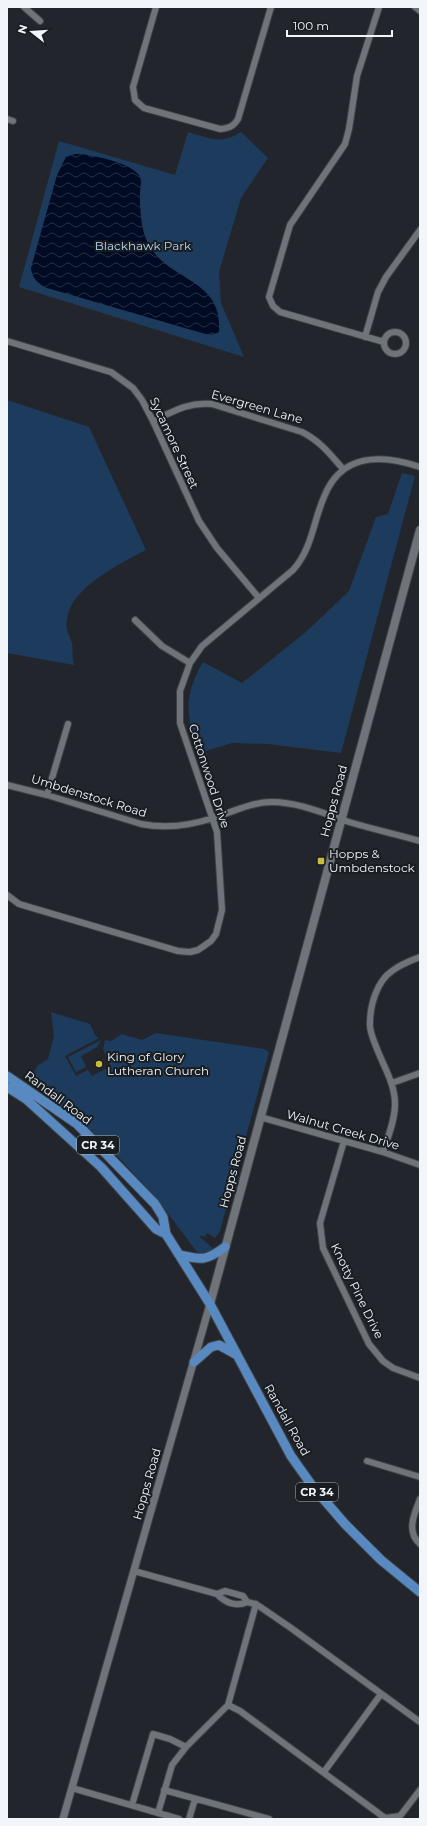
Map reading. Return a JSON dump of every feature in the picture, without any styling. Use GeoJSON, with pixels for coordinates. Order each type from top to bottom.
{"type":"FeatureCollection","features":[{"type":"Feature","properties":{"kind":"main road","name":"Hopps Road"},"geometry":{"type":"LineString","coordinates":[[210,1304],[420,530]]}},
{"type":"Feature","properties":{"kind":"main road","name":"Randall Road"},"geometry":{"type":"LineString","coordinates":[[7,1076],[77,1124],[155,1204],[163,1217],[166,1234],[210,1304],[291,1456],[313,1487],[363,1543],[420,1592]]}},
{"type":"Feature","properties":{"kind":"main road","name":"Randall Road"},"geometry":{"type":"LineString","coordinates":[[7,1087],[26,1099],[101,1167],[156,1228],[166,1234]]}},
{"type":"Feature","properties":{"kind":"main road"},"geometry":{"type":"LineString","coordinates":[[180,1255],[201,1260],[215,1255],[225,1247]]}},
{"type":"Feature","properties":{"kind":"main road"},"geometry":{"type":"LineString","coordinates":[[194,1362],[211,1347],[219,1345],[237,1355]]}},
{"type":"Feature","properties":{"kind":"street"},"geometry":{"type":"LineString","coordinates":[[24,7],[40,21]]}},
{"type":"Feature","properties":{"kind":"street"},"geometry":{"type":"LineString","coordinates":[[156,7],[133,87],[135,100],[144,108],[220,129],[234,126],[238,119],[271,7]]}},
{"type":"Feature","properties":{"kind":"street"},"geometry":{"type":"LineString","coordinates":[[379,7],[357,76],[349,129],[345,144],[290,225],[269,297],[273,306],[280,312],[384,342]]}},
{"type":"Feature","properties":{"kind":"street"},"geometry":{"type":"LineString","coordinates":[[415,7],[420,11]]}},
{"type":"Feature","properties":{"kind":"street"},"geometry":{"type":"LineString","coordinates":[[365,337],[378,292],[386,277],[420,230]]}},
{"type":"Feature","properties":{"kind":"street","name":"Sycamore Street"},"geometry":{"type":"LineString","coordinates":[[7,341],[111,372],[133,388],[142,400],[153,421],[199,521],[217,548],[259,598]]}},
{"type":"Feature","properties":{"kind":"street","name":"Evergreen Lane"},"geometry":{"type":"LineString","coordinates":[[153,421],[183,406],[199,403],[212,404],[302,432],[315,438],[343,469]]}},
{"type":"Feature","properties":{"kind":"street"},"geometry":{"type":"LineString","coordinates":[[343,469],[364,461],[385,458],[400,460],[420,467]]}},
{"type":"Feature","properties":{"kind":"street","name":"Cottonwood Drive"},"geometry":{"type":"LineString","coordinates":[[7,895],[19,904],[178,951],[190,952],[198,950],[211,941],[216,934],[222,910],[219,848],[214,818],[180,723],[180,691],[190,663],[202,646],[302,561],[308,549],[325,494],[343,469]]}},
{"type":"Feature","properties":{"kind":"street"},"geometry":{"type":"LineString","coordinates":[[135,620],[162,646],[190,663]]}},
{"type":"Feature","properties":{"kind":"street"},"geometry":{"type":"LineString","coordinates":[[47,795],[68,724]]}},
{"type":"Feature","properties":{"kind":"street","name":"Umbdenstock Road"},"geometry":{"type":"LineString","coordinates":[[7,785],[47,795],[141,824],[156,827],[176,827],[214,818],[256,803],[273,802],[299,807],[341,820],[420,840]]}},
{"type":"Feature","properties":{"kind":"street"},"geometry":{"type":"LineString","coordinates":[[383,1152],[394,1118],[395,1104],[392,1083],[373,1038],[369,1024],[371,1009],[375,994],[391,971],[420,957]]}},
{"type":"Feature","properties":{"kind":"street"},"geometry":{"type":"LineString","coordinates":[[392,1083],[420,1073]]}},
{"type":"Feature","properties":{"kind":"street","name":"Walnut Creek Drive"},"geometry":{"type":"LineString","coordinates":[[260,1118],[383,1152],[420,1165]]}},
{"type":"Feature","properties":{"kind":"street","name":"Knotty Pine Drive"},"geometry":{"type":"LineString","coordinates":[[344,1141],[320,1223],[323,1248],[369,1344],[383,1361],[393,1368],[420,1378]]}},
{"type":"Feature","properties":{"kind":"street","name":"Hopps Road"},"geometry":{"type":"LineString","coordinates":[[63,1819],[210,1304]]}},
{"type":"Feature","properties":{"kind":"street"},"geometry":{"type":"LineString","coordinates":[[367,1461],[420,1477]]}},
{"type":"Feature","properties":{"kind":"street"},"geometry":{"type":"LineString","coordinates":[[420,1499],[415,1513],[412,1532],[415,1540],[420,1544]]}},
{"type":"Feature","properties":{"kind":"street"},"geometry":{"type":"LineString","coordinates":[[134,1571],[217,1594],[223,1600],[240,1605],[247,1602],[256,1604],[420,1722]]}},
{"type":"Feature","properties":{"kind":"street"},"geometry":{"type":"LineString","coordinates":[[158,1813],[172,1765],[186,1747],[228,1705],[256,1604]]}},
{"type":"Feature","properties":{"kind":"street"},"geometry":{"type":"LineString","coordinates":[[324,1772],[381,1694]]}},
{"type":"Feature","properties":{"kind":"street"},"geometry":{"type":"LineString","coordinates":[[228,1705],[240,1711],[385,1818],[400,1816],[420,1790]]}},
{"type":"Feature","properties":{"kind":"street"},"geometry":{"type":"LineString","coordinates":[[132,1805],[153,1734],[170,1739],[186,1747]]}},
{"type":"Feature","properties":{"kind":"street"},"geometry":{"type":"LineString","coordinates":[[72,1788],[178,1819]]}},
{"type":"Feature","properties":{"kind":"street"},"geometry":{"type":"LineString","coordinates":[[164,1790],[268,1819]]}},
{"type":"Feature","properties":{"kind":"street"},"geometry":{"type":"LineString","coordinates":[[189,1819],[195,1799]]}},
{"type":"Feature","properties":{"kind":"green space","name":"Blackhawk Park"},"geometry":{"type":"Polygon","coordinates":[[[188,132],[209,138],[221,139],[234,136],[241,132],[268,158],[241,198],[219,272],[221,303],[244,357],[19,287],[59,141],[175,175],[188,132]]]}},
{"type":"Feature","properties":{"kind":"green space"},"geometry":{"type":"Polygon","coordinates":[[[7,400],[89,427],[146,550],[111,569],[98,578],[77,597],[70,608],[67,626],[72,643],[74,665],[7,653],[7,400]]]}},
{"type":"Feature","properties":{"kind":"green space"},"geometry":{"type":"Polygon","coordinates":[[[402,473],[415,476],[341,753],[268,744],[232,743],[199,753],[191,728],[189,707],[192,686],[203,662],[242,683],[307,631],[349,591],[376,517],[388,514],[402,473]]]}},
{"type":"Feature","properties":{"kind":"green space"},"geometry":{"type":"Polygon","coordinates":[[[51,1012],[90,1024],[95,1035],[99,1038],[65,1056],[76,1076],[88,1070],[92,1076],[111,1066],[103,1049],[105,1040],[111,1041],[122,1034],[142,1040],[156,1033],[264,1049],[269,1052],[220,1231],[215,1238],[207,1233],[205,1237],[201,1235],[200,1237],[213,1248],[212,1254],[200,1256],[157,1199],[111,1149],[29,1081],[38,1065],[48,1059],[54,1036],[51,1012]]]}},
{"type":"Feature","properties":{"kind":"green space"},"geometry":{"type":"Polygon","coordinates":[[[101,1040],[97,1047],[81,1056],[86,1067],[76,1072],[68,1057],[101,1040]]]}},
{"type":"Feature","properties":{"kind":"water"},"geometry":{"type":"Polygon","coordinates":[[[75,154],[90,155],[118,162],[133,170],[140,176],[141,216],[143,230],[148,244],[162,261],[206,292],[213,302],[218,315],[219,332],[210,334],[201,333],[47,288],[36,280],[31,268],[57,175],[66,157],[75,154]]]}},
{"type":"Feature","properties":{"kind":"place","name":"Hopps & Umbdenstock"},"geometry":{"type":"Point","coordinates":[321,861]}},
{"type":"Feature","properties":{"kind":"place","name":"King of Glory Lutheran Church"},"geometry":{"type":"Point","coordinates":[99,1064]}}]}
